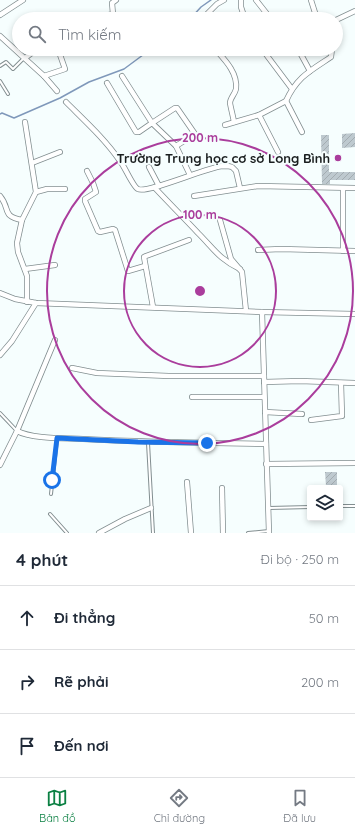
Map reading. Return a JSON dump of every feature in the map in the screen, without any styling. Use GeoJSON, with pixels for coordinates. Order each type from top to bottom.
{"type":"FeatureCollection","features":[{"type":"Feature","properties":{"kind":"street"},"geometry":{"type":"LineString","coordinates":[[0,15],[23,0]]}},
{"type":"Feature","properties":{"kind":"street"},"geometry":{"type":"LineString","coordinates":[[112,12],[112,3],[116,0]]}},
{"type":"Feature","properties":{"kind":"street"},"geometry":{"type":"LineString","coordinates":[[209,12],[217,4],[224,0]]}},
{"type":"Feature","properties":{"kind":"street"},"geometry":{"type":"LineString","coordinates":[[242,0],[243,12]]}},
{"type":"Feature","properties":{"kind":"street"},"geometry":{"type":"LineString","coordinates":[[256,0],[265,12]]}},
{"type":"Feature","properties":{"kind":"street"},"geometry":{"type":"LineString","coordinates":[[311,0],[315,12]]}},
{"type":"Feature","properties":{"kind":"street"},"geometry":{"type":"LineString","coordinates":[[343,17],[355,11]]}},
{"type":"Feature","properties":{"kind":"street"},"geometry":{"type":"LineString","coordinates":[[0,36],[12,47]]}},
{"type":"Feature","properties":{"kind":"street"},"geometry":{"type":"LineString","coordinates":[[27,56],[24,58],[44,76],[57,91]]}},
{"type":"Feature","properties":{"kind":"street"},"geometry":{"type":"LineString","coordinates":[[44,76],[65,69],[60,56]]}},
{"type":"Feature","properties":{"kind":"street"},"geometry":{"type":"LineString","coordinates":[[221,56],[234,72],[236,79],[235,93],[230,103],[234,122]]}},
{"type":"Feature","properties":{"kind":"street"},"geometry":{"type":"LineString","coordinates":[[267,56],[292,89]]}},
{"type":"Feature","properties":{"kind":"street"},"geometry":{"type":"LineString","coordinates":[[302,56],[310,71]]}},
{"type":"Feature","properties":{"kind":"street"},"geometry":{"type":"LineString","coordinates":[[225,125],[259,114],[286,101],[298,81],[331,56]]}},
{"type":"Feature","properties":{"kind":"street"},"geometry":{"type":"LineString","coordinates":[[122,76],[152,123],[176,146],[190,175]]}},
{"type":"Feature","properties":{"kind":"street"},"geometry":{"type":"LineString","coordinates":[[107,83],[136,132],[139,132],[177,108],[195,136],[176,146]]}},
{"type":"Feature","properties":{"kind":"street"},"geometry":{"type":"LineString","coordinates":[[286,101],[302,132]]}},
{"type":"Feature","properties":{"kind":"street"},"geometry":{"type":"LineString","coordinates":[[66,102],[114,153],[139,190],[143,191],[190,175],[224,166],[232,167],[236,171],[240,188]]}},
{"type":"Feature","properties":{"kind":"street"},"geometry":{"type":"LineString","coordinates":[[259,114],[278,152]]}},
{"type":"Feature","properties":{"kind":"street"},"geometry":{"type":"LineString","coordinates":[[25,122],[36,192],[22,220],[17,243],[18,252],[25,270],[27,281],[27,302]]}},
{"type":"Feature","properties":{"kind":"street"},"geometry":{"type":"LineString","coordinates":[[32,163],[60,152]]}},
{"type":"Feature","properties":{"kind":"street"},"geometry":{"type":"LineString","coordinates":[[149,167],[157,187],[224,261],[240,269]]}},
{"type":"Feature","properties":{"kind":"street"},"geometry":{"type":"LineString","coordinates":[[87,171],[96,192],[85,199],[85,201],[98,231],[115,230],[128,271],[145,266]]}},
{"type":"Feature","properties":{"kind":"street"},"geometry":{"type":"LineString","coordinates":[[194,196],[258,186],[355,188]]}},
{"type":"Feature","properties":{"kind":"street"},"geometry":{"type":"LineString","coordinates":[[342,188],[343,251]]}},
{"type":"Feature","properties":{"kind":"street"},"geometry":{"type":"LineString","coordinates":[[36,192],[47,189],[65,189]]}},
{"type":"Feature","properties":{"kind":"street"},"geometry":{"type":"LineString","coordinates":[[0,196],[5,204],[7,212],[11,217],[22,220]]}},
{"type":"Feature","properties":{"kind":"street"},"geometry":{"type":"LineString","coordinates":[[220,220],[231,259],[240,269],[246,311]]}},
{"type":"Feature","properties":{"kind":"street"},"geometry":{"type":"LineString","coordinates":[[153,307],[144,260],[146,256],[189,240]]}},
{"type":"Feature","properties":{"kind":"street"},"geometry":{"type":"LineString","coordinates":[[258,250],[281,249],[355,251]]}},
{"type":"Feature","properties":{"kind":"street"},"geometry":{"type":"LineString","coordinates":[[25,270],[55,265]]}},
{"type":"Feature","properties":{"kind":"street"},"geometry":{"type":"LineString","coordinates":[[0,293],[15,299],[36,303],[262,312],[355,314]]}},
{"type":"Feature","properties":{"kind":"street"},"geometry":{"type":"LineString","coordinates":[[0,354],[12,341],[36,303]]}},
{"type":"Feature","properties":{"kind":"street"},"geometry":{"type":"LineString","coordinates":[[262,312],[269,532]]}},
{"type":"Feature","properties":{"kind":"street"},"geometry":{"type":"LineString","coordinates":[[0,465],[17,431],[55,340]]}},
{"type":"Feature","properties":{"kind":"street"},"geometry":{"type":"LineString","coordinates":[[72,368],[97,373],[162,376],[264,376]]}},
{"type":"Feature","properties":{"kind":"street"},"geometry":{"type":"LineString","coordinates":[[264,382],[300,381],[355,383]]}},
{"type":"Feature","properties":{"kind":"street"},"geometry":{"type":"LineString","coordinates":[[311,420],[342,416],[341,383]]}},
{"type":"Feature","properties":{"kind":"street"},"geometry":{"type":"LineString","coordinates":[[192,397],[264,397]]}},
{"type":"Feature","properties":{"kind":"street"},"geometry":{"type":"LineString","coordinates":[[265,412],[302,414]]}},
{"type":"Feature","properties":{"kind":"street"},"geometry":{"type":"LineString","coordinates":[[17,431],[26,434],[57,438],[148,442],[266,444]]}},
{"type":"Feature","properties":{"kind":"street"},"geometry":{"type":"LineString","coordinates":[[266,464],[355,463]]}},
{"type":"Feature","properties":{"kind":"street"},"geometry":{"type":"LineString","coordinates":[[187,482],[191,533]]}},
{"type":"Feature","properties":{"kind":"street"},"geometry":{"type":"LineString","coordinates":[[222,488],[223,533]]}},
{"type":"Feature","properties":{"kind":"street"},"geometry":{"type":"LineString","coordinates":[[99,533],[125,519],[151,508]]}},
{"type":"Feature","properties":{"kind":"lane"},"geometry":{"type":"LineString","coordinates":[[0,66],[6,62],[13,69],[24,58]]}},
{"type":"Feature","properties":{"kind":"lane"},"geometry":{"type":"LineString","coordinates":[[0,81],[8,94]]}},
{"type":"Feature","properties":{"kind":"lane"},"geometry":{"type":"LineString","coordinates":[[0,412],[17,431]]}},
{"type":"Feature","properties":{"kind":"lane"},"geometry":{"type":"LineString","coordinates":[[51,494],[57,438]]}},
{"type":"Feature","properties":{"kind":"lane"},"geometry":{"type":"LineString","coordinates":[[148,442],[152,533]]}},
{"type":"Feature","properties":{"kind":"lane"},"geometry":{"type":"LineString","coordinates":[[343,506],[355,506]]}},
{"type":"Feature","properties":{"kind":"lane"},"geometry":{"type":"LineString","coordinates":[[268,508],[307,507]]}},
{"type":"Feature","properties":{"kind":"lane"},"geometry":{"type":"LineString","coordinates":[[50,514],[67,533]]}},
{"type":"Feature","properties":{"kind":"lane"},"geometry":{"type":"LineString","coordinates":[[248,533],[269,532]]}},
{"type":"Feature","properties":{"kind":"building"},"geometry":{"type":"Polygon","coordinates":[[[355,133],[355,147],[342,148],[342,134],[355,133]]]}},
{"type":"Feature","properties":{"kind":"building"},"geometry":{"type":"Polygon","coordinates":[[[321,135],[329,135],[329,172],[355,172],[355,180],[330,180],[330,184],[322,184],[321,135]]]}},
{"type":"Feature","properties":{"kind":"building"},"geometry":{"type":"Polygon","coordinates":[[[325,472],[337,472],[337,485],[326,485],[325,472]]]}},
{"type":"Feature","properties":{"kind":"waterway"},"geometry":{"type":"LineString","coordinates":[[196,12],[211,0]]}},
{"type":"Feature","properties":{"kind":"waterway"},"geometry":{"type":"LineString","coordinates":[[0,114],[2,113],[14,118],[60,98],[89,82],[124,69],[142,56]]}},
{"type":"Feature","properties":{"kind":"place","name":"Trường Trung học cơ sở Long Bình"},"geometry":{"type":"Point","coordinates":[338,158]}},
{"type":"Feature","properties":{"kind":"route"},"geometry":{"type":"LineString","coordinates":[[52,480],[57,438],[138,442],[207,443]]}}]}
